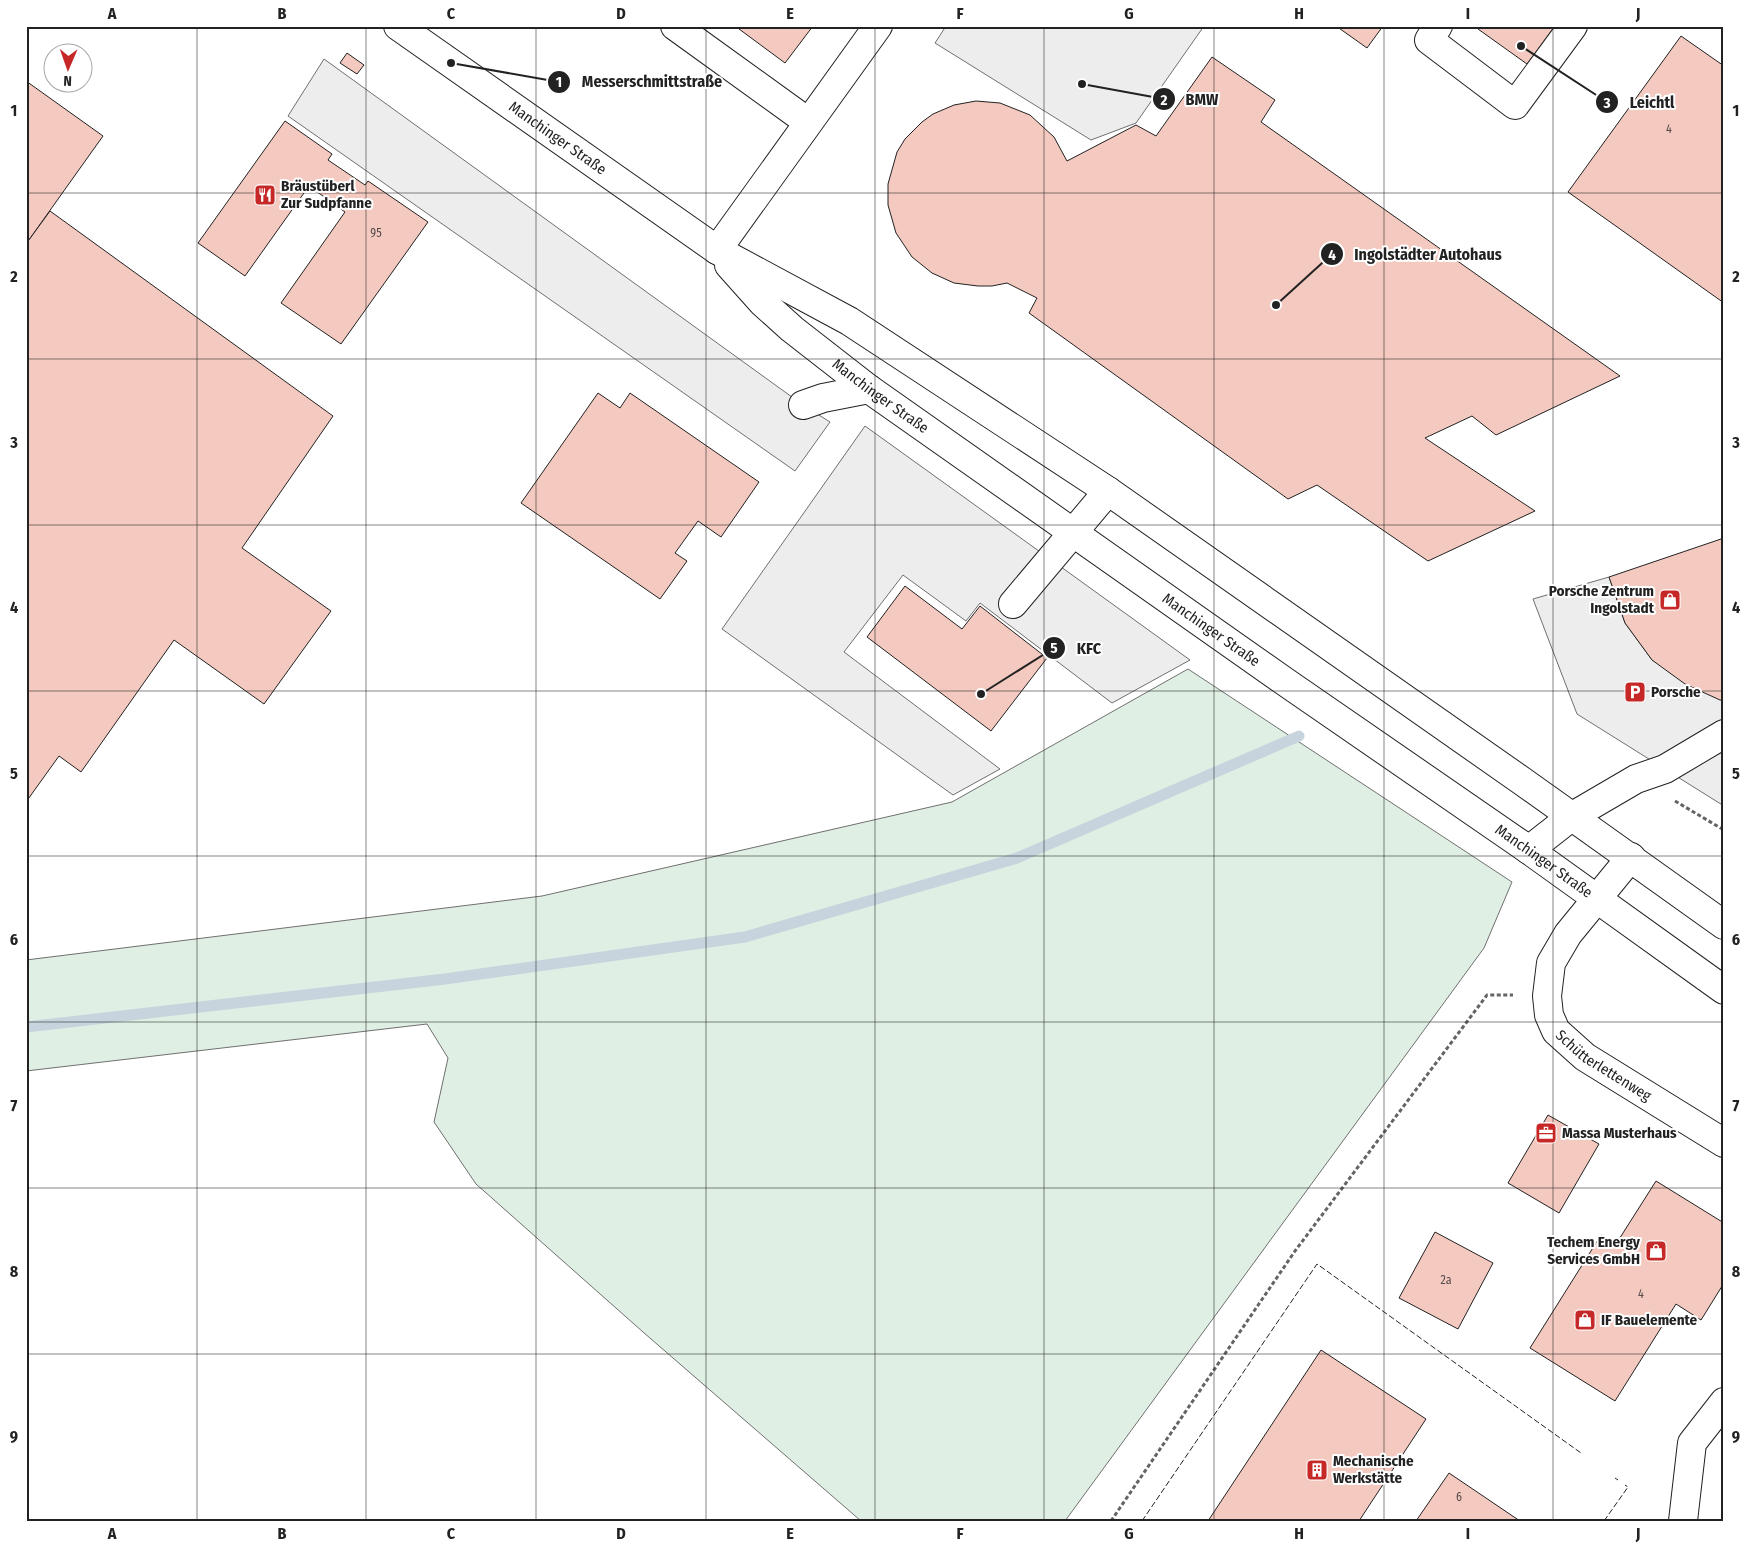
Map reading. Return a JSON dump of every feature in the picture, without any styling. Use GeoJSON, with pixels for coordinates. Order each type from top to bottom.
{"type":"FeatureCollection","features":[{"type":"Feature","properties":{"kind":"main road","name":"Manchinger Straße"},"geometry":{"type":"LineString","coordinates":[[398,26],[717,250],[848,320],[991,412],[1108,491],[1571,817],[1631,857],[1724,925]]}},
{"type":"Feature","properties":{"kind":"main road"},"geometry":{"type":"LineString","coordinates":[[675,26],[808,122]]}},
{"type":"Feature","properties":{"kind":"main road"},"geometry":{"type":"LineString","coordinates":[[717,250],[878,26]]}},
{"type":"Feature","properties":{"kind":"main road"},"geometry":{"type":"LineString","coordinates":[[1438,26],[1429,40],[1515,105],[1573,26]]}},
{"type":"Feature","properties":{"kind":"main road","name":"Manchinger Straße"},"geometry":{"type":"LineString","coordinates":[[717,250],[762,302],[792,329],[869,389],[1284,681],[1529,850],[1724,990]]}},
{"type":"Feature","properties":{"kind":"main road"},"geometry":{"type":"LineString","coordinates":[[803,405],[823,398],[869,389]]}},
{"type":"Feature","properties":{"kind":"main road"},"geometry":{"type":"LineString","coordinates":[[1013,604],[1108,491]]}},
{"type":"Feature","properties":{"kind":"main road"},"geometry":{"type":"LineString","coordinates":[[1529,850],[1571,817],[1636,779],[1665,769],[1724,734]]}},
{"type":"Feature","properties":{"kind":"main road","name":"Schütterlettenweg"},"geometry":{"type":"LineString","coordinates":[[1631,857],[1568,934],[1551,963],[1547,996],[1549,1015],[1556,1032],[1585,1057],[1724,1143]]}},
{"type":"Feature","properties":{"kind":"main road"},"geometry":{"type":"LineString","coordinates":[[1683,1521],[1692,1443],[1724,1402]]}},
{"type":"Feature","properties":{"kind":"path"},"geometry":{"type":"LineString","coordinates":[[1636,779],[1724,830]]}},
{"type":"Feature","properties":{"kind":"path"},"geometry":{"type":"LineString","coordinates":[[1110,1521],[1295,1252],[1487,995],[1547,996]]}},
{"type":"Feature","properties":{"kind":"green space"},"geometry":{"type":"Polygon","coordinates":[[[1188,669],[1512,882],[1484,948],[1065,1521],[861,1521],[476,1184],[434,1122],[448,1058],[427,1024],[26,1071],[26,960],[542,896],[952,802],[1188,669]]]}},
{"type":"Feature","properties":{"kind":"shaded area"},"geometry":{"type":"Polygon","coordinates":[[[946,26],[1204,26],[1136,123],[1091,140],[935,43],[946,26]]]}},
{"type":"Feature","properties":{"kind":"shaded area"},"geometry":{"type":"Polygon","coordinates":[[[324,59],[803,405],[830,422],[795,471],[288,116],[324,59]]]}},
{"type":"Feature","properties":{"kind":"shaded area"},"geometry":{"type":"Polygon","coordinates":[[[865,426],[1190,660],[1112,703],[980,603],[966,621],[903,575],[844,652],[1000,769],[953,795],[722,629],[865,426]]]}},
{"type":"Feature","properties":{"kind":"shaded area","name":"Porsche"},"geometry":{"type":"Polygon","coordinates":[[[1609,577],[1625,623],[1652,660],[1724,700],[1724,806],[1577,714],[1533,599],[1609,577]]]}},
{"type":"Feature","properties":{"kind":"building"},"geometry":{"type":"Polygon","coordinates":[[[735,26],[813,26],[785,63],[735,26]]]}},
{"type":"Feature","properties":{"kind":"building"},"geometry":{"type":"Polygon","coordinates":[[[1336,26],[1383,26],[1367,48],[1336,26]]]}},
{"type":"Feature","properties":{"kind":"building"},"geometry":{"type":"Polygon","coordinates":[[[1480,26],[1555,26],[1527,64],[1478,29],[1480,26]]]}},
{"type":"Feature","properties":{"kind":"building"},"geometry":{"type":"Polygon","coordinates":[[[1681,36],[1724,66],[1724,303],[1568,192],[1681,36]]]}},
{"type":"Feature","properties":{"kind":"building"},"geometry":{"type":"Polygon","coordinates":[[[347,53],[364,65],[357,74],[340,63],[347,53]]]}},
{"type":"Feature","properties":{"kind":"building"},"geometry":{"type":"Polygon","coordinates":[[[1212,57],[1275,100],[1261,122],[1620,376],[1496,435],[1472,416],[1425,438],[1535,511],[1428,561],[1317,485],[1288,499],[1029,313],[1037,298],[1007,283],[978,286],[954,283],[932,273],[912,257],[896,233],[888,205],[888,184],[897,152],[905,139],[933,114],[954,105],[976,101],[1000,103],[1030,115],[1054,137],[1067,161],[1136,125],[1156,136],[1212,57]]]}},
{"type":"Feature","properties":{"kind":"building"},"geometry":{"type":"Polygon","coordinates":[[[26,81],[103,136],[26,244],[26,81]]]}},
{"type":"Feature","properties":{"kind":"building"},"geometry":{"type":"Polygon","coordinates":[[[285,121],[332,154],[328,160],[365,185],[368,181],[428,222],[341,344],[281,303],[345,212],[309,186],[245,276],[198,243],[285,121]]]}},
{"type":"Feature","properties":{"kind":"building"},"geometry":{"type":"Polygon","coordinates":[[[50,211],[333,416],[242,548],[331,611],[264,704],[174,640],[81,772],[59,756],[26,802],[26,244],[50,211]]]}},
{"type":"Feature","properties":{"kind":"building"},"geometry":{"type":"Polygon","coordinates":[[[598,393],[620,408],[630,393],[759,482],[721,537],[698,521],[675,553],[687,561],[660,599],[521,503],[598,393]]]}},
{"type":"Feature","properties":{"kind":"building","name":"Porsche Zentrum Ingolstadt"},"geometry":{"type":"Polygon","coordinates":[[[1724,538],[1724,700],[1720,700],[1685,684],[1652,660],[1625,623],[1609,577],[1724,538]]]}},
{"type":"Feature","properties":{"kind":"building"},"geometry":{"type":"Polygon","coordinates":[[[905,586],[962,629],[980,606],[1047,658],[991,731],[867,637],[905,586]]]}},
{"type":"Feature","properties":{"kind":"building"},"geometry":{"type":"Polygon","coordinates":[[[1548,1115],[1599,1144],[1559,1213],[1508,1183],[1548,1115]]]}},
{"type":"Feature","properties":{"kind":"building"},"geometry":{"type":"Polygon","coordinates":[[[1656,1181],[1724,1223],[1724,1283],[1701,1320],[1676,1304],[1615,1401],[1530,1348],[1601,1235],[1616,1244],[1656,1181]]]}},
{"type":"Feature","properties":{"kind":"building"},"geometry":{"type":"Polygon","coordinates":[[[1435,1232],[1493,1263],[1458,1329],[1399,1298],[1435,1232]]]}},
{"type":"Feature","properties":{"kind":"building","name":"Mechanische Werkstätte"},"geometry":{"type":"Polygon","coordinates":[[[1321,1350],[1426,1419],[1359,1521],[1208,1521],[1321,1350]]]}},
{"type":"Feature","properties":{"kind":"building","name":"Mechanische Werkstätte"},"geometry":{"type":"Polygon","coordinates":[[[1449,1473],[1520,1521],[1416,1521],[1449,1473]]]}},
{"type":"Feature","properties":{"kind":"waterway"},"geometry":{"type":"LineString","coordinates":[[26,1027],[445,979],[745,937],[1017,858],[1299,736]]}},
{"type":"Feature","properties":{"kind":"fence"},"geometry":{"type":"LineString","coordinates":[[1142,1521],[1317,1264],[1581,1453]]}},
{"type":"Feature","properties":{"kind":"fence"},"geometry":{"type":"LineString","coordinates":[[1604,1521],[1628,1487],[1625,1485]]}},
{"type":"Feature","properties":{"kind":"place","name":"Leichtl"},"geometry":{"type":"Point","coordinates":[1521,46]}},
{"type":"Feature","properties":{"kind":"place","name":"Messerschmittstraße"},"geometry":{"type":"Point","coordinates":[451,63]}},
{"type":"Feature","properties":{"kind":"place","name":"BMW"},"geometry":{"type":"Point","coordinates":[1082,84]}},
{"type":"Feature","properties":{"kind":"place","name":"Bräustüberl Zur Sudpfanne"},"geometry":{"type":"Point","coordinates":[265,195]}},
{"type":"Feature","properties":{"kind":"place","name":"Ingolstädter Autohaus"},"geometry":{"type":"Point","coordinates":[1276,305]}},
{"type":"Feature","properties":{"kind":"place","name":"Porsche Zentrum Ingolstadt"},"geometry":{"type":"Point","coordinates":[1670,600]}},
{"type":"Feature","properties":{"kind":"place","name":"Porsche"},"geometry":{"type":"Point","coordinates":[1635,692]}},
{"type":"Feature","properties":{"kind":"place","name":"KFC"},"geometry":{"type":"Point","coordinates":[981,694]}},
{"type":"Feature","properties":{"kind":"place","name":"Massa Musterhaus"},"geometry":{"type":"Point","coordinates":[1546,1133]}},
{"type":"Feature","properties":{"kind":"place","name":"Techem Energy Services GmbH"},"geometry":{"type":"Point","coordinates":[1656,1251]}},
{"type":"Feature","properties":{"kind":"place","name":"IF Bauelemente"},"geometry":{"type":"Point","coordinates":[1585,1320]}},
{"type":"Feature","properties":{"kind":"place","name":"Mechanische Werkstätte"},"geometry":{"type":"Point","coordinates":[1317,1470]}}]}
